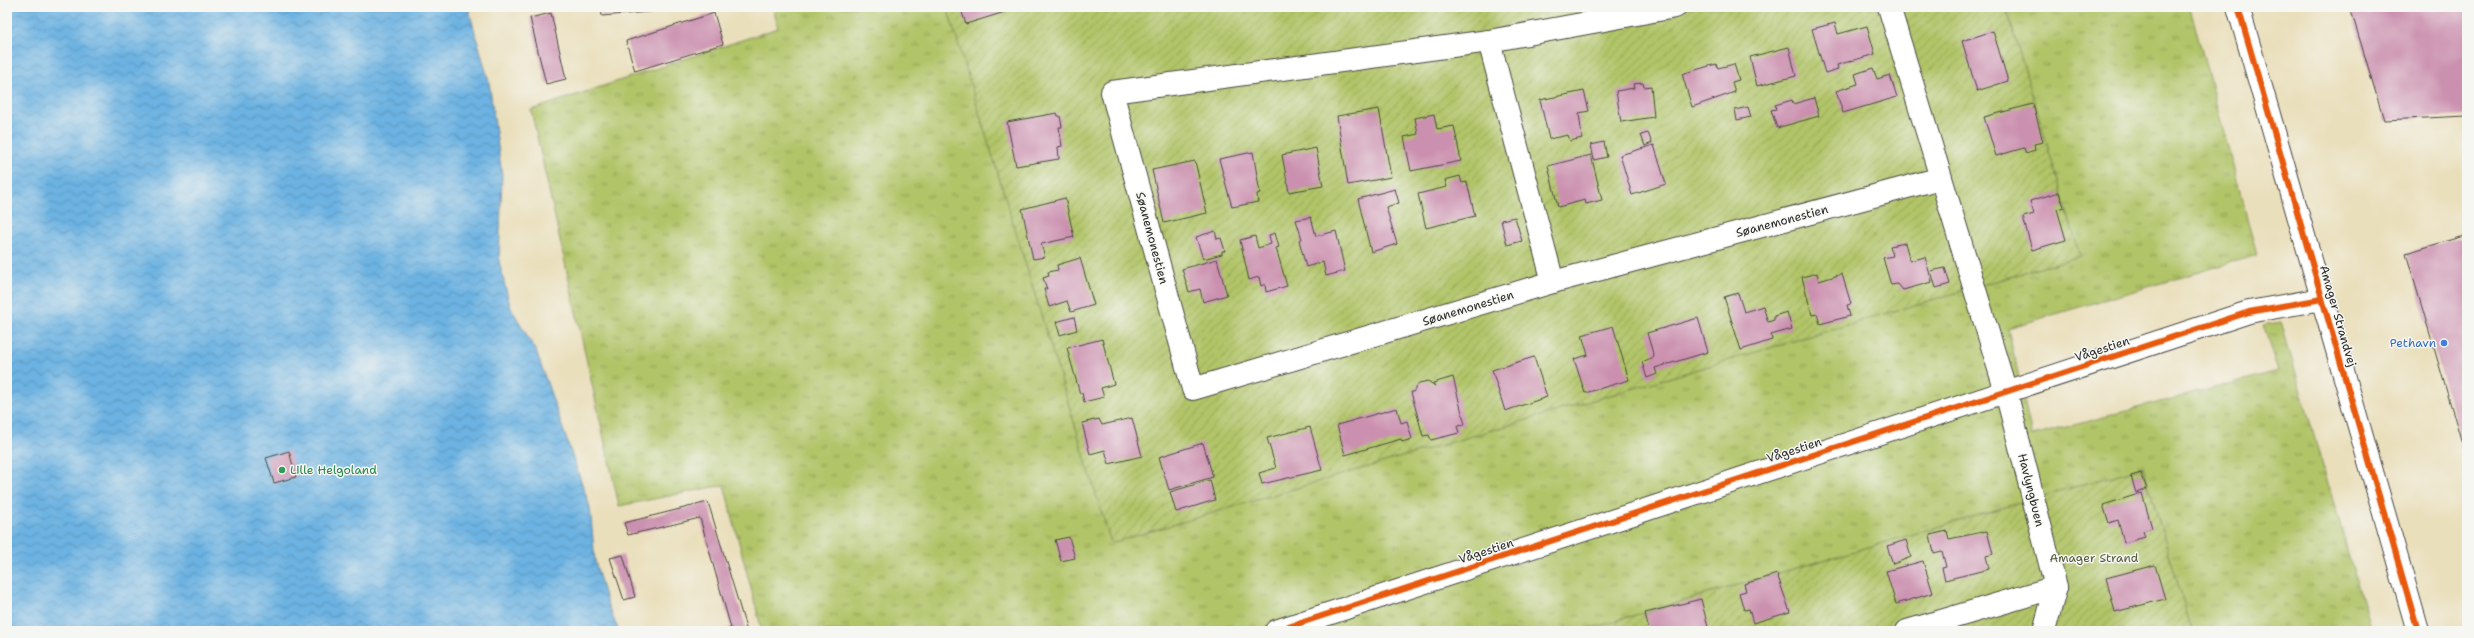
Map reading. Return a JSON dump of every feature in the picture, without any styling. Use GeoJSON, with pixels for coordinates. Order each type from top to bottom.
{"type":"FeatureCollection","features":[{"type":"Feature","properties":{"kind":"street","name":"Søanemonestien"},"geometry":{"type":"LineString","coordinates":[[1675,7],[1489,41],[1112,92],[1193,389],[1553,282],[1941,178]]}},
{"type":"Feature","properties":{"kind":"street"},"geometry":{"type":"LineString","coordinates":[[1890,7],[2006,392]]}},
{"type":"Feature","properties":{"kind":"street","name":"Amager Strandvej"},"geometry":{"type":"LineString","coordinates":[[2238,7],[2418,631]]}},
{"type":"Feature","properties":{"kind":"street"},"geometry":{"type":"LineString","coordinates":[[1489,41],[1553,282]]}},
{"type":"Feature","properties":{"kind":"street","name":"Vågestien"},"geometry":{"type":"LineString","coordinates":[[1276,631],[2249,312],[2322,299]]}},
{"type":"Feature","properties":{"kind":"street","name":"Havlyngbuen"},"geometry":{"type":"LineString","coordinates":[[2006,392],[2056,587],[2044,631]]}},
{"type":"Feature","properties":{"kind":"street"},"geometry":{"type":"LineString","coordinates":[[1907,631],[2056,587]]}},
{"type":"Feature","properties":{"kind":"green space"},"geometry":{"type":"Polygon","coordinates":[[[773,7],[947,7],[1111,543],[2080,256],[2006,7],[2190,7],[2257,255],[2008,328],[2032,436],[2278,371],[2263,325],[2281,322],[2371,631],[2192,631],[2143,467],[1581,631],[762,631],[724,485],[619,506],[531,110],[778,28],[773,7]]]}},
{"type":"Feature","properties":{"kind":"green space"},"geometry":{"type":"Polygon","coordinates":[[[947,7],[2006,7],[2080,256],[1111,543],[947,7]]]}},
{"type":"Feature","properties":{"kind":"green space","name":"Amager Strand"},"geometry":{"type":"Polygon","coordinates":[[[2143,467],[2192,631],[1581,631],[2143,467]]]}},
{"type":"Feature","properties":{"kind":"water"},"geometry":{"type":"Polygon","coordinates":[[[7,7],[468,7],[489,82],[502,175],[499,261],[510,306],[536,351],[590,507],[595,561],[607,604],[619,631],[7,631],[7,7]]]}},
{"type":"Feature","properties":{"kind":"building"},"geometry":{"type":"Polygon","coordinates":[[[601,7],[694,7],[694,8],[602,16],[601,7]]]}},
{"type":"Feature","properties":{"kind":"building"},"geometry":{"type":"Polygon","coordinates":[[[960,7],[1004,7],[1005,12],[966,24],[960,7]]]}},
{"type":"Feature","properties":{"kind":"building"},"geometry":{"type":"Polygon","coordinates":[[[2350,7],[2467,7],[2467,116],[2384,120],[2350,7]]]}},
{"type":"Feature","properties":{"kind":"building"},"geometry":{"type":"Polygon","coordinates":[[[551,13],[566,79],[546,84],[530,18],[551,13]]]}},
{"type":"Feature","properties":{"kind":"building"},"geometry":{"type":"Polygon","coordinates":[[[714,13],[723,44],[635,71],[626,41],[714,13]]]}},
{"type":"Feature","properties":{"kind":"building"},"geometry":{"type":"Polygon","coordinates":[[[1835,23],[1838,34],[1867,26],[1875,54],[1837,65],[1838,69],[1825,73],[1812,29],[1835,23]]]}},
{"type":"Feature","properties":{"kind":"building"},"geometry":{"type":"Polygon","coordinates":[[[1993,31],[2008,81],[1977,91],[1962,41],[1993,31]]]}},
{"type":"Feature","properties":{"kind":"building"},"geometry":{"type":"Polygon","coordinates":[[[1789,47],[1796,76],[1757,86],[1750,57],[1789,47]]]}},
{"type":"Feature","properties":{"kind":"building"},"geometry":{"type":"Polygon","coordinates":[[[1716,64],[1718,68],[1734,64],[1739,80],[1732,82],[1735,92],[1692,107],[1682,74],[1716,64]]]}},
{"type":"Feature","properties":{"kind":"building"},"geometry":{"type":"Polygon","coordinates":[[[1873,68],[1877,79],[1890,75],[1897,97],[1843,113],[1836,91],[1858,84],[1855,74],[1873,68]]]}},
{"type":"Feature","properties":{"kind":"building"},"geometry":{"type":"Polygon","coordinates":[[[1643,83],[1644,87],[1651,86],[1654,117],[1621,122],[1616,91],[1634,88],[1633,84],[1643,83]]]}},
{"type":"Feature","properties":{"kind":"building"},"geometry":{"type":"Polygon","coordinates":[[[1584,91],[1589,111],[1579,113],[1582,138],[1570,141],[1568,135],[1549,139],[1540,100],[1584,91]]]}},
{"type":"Feature","properties":{"kind":"building"},"geometry":{"type":"Polygon","coordinates":[[[1814,98],[1819,116],[1777,128],[1771,110],[1776,109],[1775,105],[1792,100],[1793,104],[1814,98]]]}},
{"type":"Feature","properties":{"kind":"building"},"geometry":{"type":"Polygon","coordinates":[[[2033,104],[2043,142],[2034,144],[2035,150],[2026,153],[2024,148],[1996,156],[1984,117],[2033,104]]]}},
{"type":"Feature","properties":{"kind":"building"},"geometry":{"type":"Polygon","coordinates":[[[1748,107],[1751,117],[1737,120],[1735,110],[1748,107]]]}},
{"type":"Feature","properties":{"kind":"building"},"geometry":{"type":"Polygon","coordinates":[[[1379,109],[1391,177],[1348,185],[1337,116],[1379,109]]]}},
{"type":"Feature","properties":{"kind":"building"},"geometry":{"type":"Polygon","coordinates":[[[1057,113],[1058,116],[1060,116],[1062,127],[1059,127],[1062,146],[1058,147],[1059,159],[1016,166],[1007,122],[1057,113]]]}},
{"type":"Feature","properties":{"kind":"building"},"geometry":{"type":"Polygon","coordinates":[[[1434,114],[1437,129],[1454,126],[1461,161],[1411,171],[1404,137],[1418,134],[1415,118],[1434,114]]]}},
{"type":"Feature","properties":{"kind":"building"},"geometry":{"type":"Polygon","coordinates":[[[1648,133],[1652,143],[1645,146],[1641,135],[1648,133]]]}},
{"type":"Feature","properties":{"kind":"building"},"geometry":{"type":"Polygon","coordinates":[[[1604,142],[1607,157],[1594,160],[1591,145],[1604,142]]]}},
{"type":"Feature","properties":{"kind":"building"},"geometry":{"type":"Polygon","coordinates":[[[1654,145],[1666,184],[1632,195],[1620,155],[1654,145]]]}},
{"type":"Feature","properties":{"kind":"building"},"geometry":{"type":"Polygon","coordinates":[[[1316,148],[1323,186],[1289,192],[1282,155],[1316,148]]]}},
{"type":"Feature","properties":{"kind":"building"},"geometry":{"type":"Polygon","coordinates":[[[1253,152],[1260,193],[1257,194],[1258,202],[1232,207],[1219,159],[1253,152]]]}},
{"type":"Feature","properties":{"kind":"building"},"geometry":{"type":"Polygon","coordinates":[[[1591,155],[1602,200],[1586,204],[1585,200],[1558,207],[1548,166],[1591,155]]]}},
{"type":"Feature","properties":{"kind":"building"},"geometry":{"type":"Polygon","coordinates":[[[1195,161],[1207,213],[1164,223],[1152,170],[1195,161]]]}},
{"type":"Feature","properties":{"kind":"building"},"geometry":{"type":"Polygon","coordinates":[[[1460,176],[1462,183],[1467,182],[1475,216],[1426,228],[1418,194],[1447,187],[1445,180],[1460,176]]]}},
{"type":"Feature","properties":{"kind":"building"},"geometry":{"type":"Polygon","coordinates":[[[1395,189],[1399,203],[1386,207],[1397,244],[1371,252],[1358,199],[1395,189]]]}},
{"type":"Feature","properties":{"kind":"building"},"geometry":{"type":"Polygon","coordinates":[[[2059,192],[2064,207],[2057,209],[2066,240],[2032,250],[2023,217],[2034,214],[2030,201],[2059,192]]]}},
{"type":"Feature","properties":{"kind":"building"},"geometry":{"type":"Polygon","coordinates":[[[1065,198],[1074,237],[1041,244],[1045,257],[1033,259],[1022,209],[1065,198]]]}},
{"type":"Feature","properties":{"kind":"building"},"geometry":{"type":"Polygon","coordinates":[[[1311,217],[1316,236],[1336,231],[1345,271],[1326,276],[1323,262],[1306,267],[1299,240],[1302,239],[1296,220],[1311,217]]]}},
{"type":"Feature","properties":{"kind":"building"},"geometry":{"type":"Polygon","coordinates":[[[1515,217],[1522,241],[1507,245],[1501,220],[1515,217]]]}},
{"type":"Feature","properties":{"kind":"building"},"geometry":{"type":"Polygon","coordinates":[[[1215,231],[1217,239],[1221,238],[1225,251],[1222,251],[1222,254],[1203,259],[1196,237],[1215,231]]]}},
{"type":"Feature","properties":{"kind":"building"},"geometry":{"type":"Polygon","coordinates":[[[1275,233],[1279,247],[1276,248],[1287,286],[1266,292],[1265,284],[1261,286],[1259,277],[1249,280],[1240,240],[1255,236],[1258,248],[1271,244],[1269,235],[1275,233]]]}},
{"type":"Feature","properties":{"kind":"building"},"geometry":{"type":"Polygon","coordinates":[[[2467,235],[2467,460],[2406,253],[2467,235]]]}},
{"type":"Feature","properties":{"kind":"building"},"geometry":{"type":"Polygon","coordinates":[[[1905,243],[1910,261],[1925,257],[1932,282],[1903,290],[1898,284],[1891,285],[1883,258],[1893,256],[1890,246],[1905,243]]]}},
{"type":"Feature","properties":{"kind":"building"},"geometry":{"type":"Polygon","coordinates":[[[1080,258],[1094,305],[1071,312],[1067,301],[1049,307],[1044,289],[1047,289],[1043,278],[1049,276],[1048,272],[1058,270],[1057,265],[1080,258]]]}},
{"type":"Feature","properties":{"kind":"building"},"geometry":{"type":"Polygon","coordinates":[[[1217,259],[1227,295],[1203,302],[1200,289],[1189,292],[1182,269],[1217,259]]]}},
{"type":"Feature","properties":{"kind":"building"},"geometry":{"type":"Polygon","coordinates":[[[1945,268],[1950,284],[1936,288],[1931,271],[1945,268]]]}},
{"type":"Feature","properties":{"kind":"building"},"geometry":{"type":"Polygon","coordinates":[[[1817,273],[1819,281],[1842,274],[1851,304],[1847,305],[1850,316],[1820,324],[1817,314],[1812,315],[1802,277],[1817,273]]]}},
{"type":"Feature","properties":{"kind":"building"},"geometry":{"type":"Polygon","coordinates":[[[1738,293],[1744,312],[1763,306],[1768,322],[1774,320],[1774,316],[1787,312],[1792,329],[1771,335],[1772,340],[1741,350],[1724,297],[1738,293]]]}},
{"type":"Feature","properties":{"kind":"building"},"geometry":{"type":"Polygon","coordinates":[[[1074,317],[1077,330],[1060,335],[1056,322],[1074,317]]]}},
{"type":"Feature","properties":{"kind":"building"},"geometry":{"type":"Polygon","coordinates":[[[1698,318],[1708,352],[1655,368],[1657,374],[1647,378],[1642,362],[1654,357],[1647,333],[1698,318]]]}},
{"type":"Feature","properties":{"kind":"building"},"geometry":{"type":"Polygon","coordinates":[[[1613,326],[1629,380],[1585,393],[1574,359],[1588,355],[1582,335],[1613,326]]]}},
{"type":"Feature","properties":{"kind":"building"},"geometry":{"type":"Polygon","coordinates":[[[1102,339],[1114,384],[1101,388],[1104,397],[1084,402],[1082,393],[1080,394],[1067,348],[1102,339]]]}},
{"type":"Feature","properties":{"kind":"building"},"geometry":{"type":"Polygon","coordinates":[[[1534,357],[1547,397],[1505,411],[1492,370],[1534,357]]]}},
{"type":"Feature","properties":{"kind":"building"},"geometry":{"type":"Polygon","coordinates":[[[1453,377],[1465,425],[1457,426],[1459,433],[1431,440],[1429,435],[1423,436],[1411,392],[1413,392],[1419,383],[1428,381],[1435,386],[1433,383],[1453,377]]]}},
{"type":"Feature","properties":{"kind":"building"},"geometry":{"type":"Polygon","coordinates":[[[1397,408],[1401,423],[1407,421],[1412,439],[1402,442],[1401,439],[1345,455],[1337,425],[1397,408]]]}},
{"type":"Feature","properties":{"kind":"building"},"geometry":{"type":"Polygon","coordinates":[[[1132,418],[1142,456],[1109,464],[1105,450],[1090,454],[1082,423],[1099,419],[1102,425],[1132,418]]]}},
{"type":"Feature","properties":{"kind":"building"},"geometry":{"type":"Polygon","coordinates":[[[1310,427],[1322,470],[1262,484],[1259,473],[1276,468],[1267,438],[1310,427]]]}},
{"type":"Feature","properties":{"kind":"building"},"geometry":{"type":"Polygon","coordinates":[[[1203,443],[1213,477],[1169,490],[1159,457],[1203,443]]]}},
{"type":"Feature","properties":{"kind":"building","name":"Lille Helgoland"},"geometry":{"type":"Polygon","coordinates":[[[289,451],[296,477],[274,483],[266,458],[289,451]]]}},
{"type":"Feature","properties":{"kind":"building"},"geometry":{"type":"Polygon","coordinates":[[[2141,473],[2147,489],[2136,493],[2131,476],[2141,473]]]}},
{"type":"Feature","properties":{"kind":"building"},"geometry":{"type":"Polygon","coordinates":[[[1210,480],[1215,500],[1176,512],[1170,492],[1210,480]]]}},
{"type":"Feature","properties":{"kind":"building"},"geometry":{"type":"Polygon","coordinates":[[[2142,493],[2152,528],[2143,531],[2145,537],[2124,543],[2118,520],[2109,523],[2103,505],[2142,493]]]}},
{"type":"Feature","properties":{"kind":"building"},"geometry":{"type":"Polygon","coordinates":[[[708,502],[747,631],[722,631],[731,628],[700,518],[628,535],[624,523],[708,502]]]}},
{"type":"Feature","properties":{"kind":"building"},"geometry":{"type":"Polygon","coordinates":[[[1947,531],[1949,539],[1987,531],[1993,554],[1986,556],[1989,569],[1945,580],[1942,568],[1946,567],[1942,551],[1934,553],[1930,535],[1947,531]]]}},
{"type":"Feature","properties":{"kind":"building"},"geometry":{"type":"Polygon","coordinates":[[[1069,537],[1075,558],[1061,561],[1055,540],[1069,537]]]}},
{"type":"Feature","properties":{"kind":"building"},"geometry":{"type":"Polygon","coordinates":[[[1906,540],[1911,557],[1893,564],[1887,546],[1906,540]]]}},
{"type":"Feature","properties":{"kind":"building"},"geometry":{"type":"Polygon","coordinates":[[[623,555],[635,597],[624,600],[610,558],[623,555]]]}},
{"type":"Feature","properties":{"kind":"building"},"geometry":{"type":"Polygon","coordinates":[[[1923,561],[1933,593],[1896,604],[1886,571],[1923,561]]]}},
{"type":"Feature","properties":{"kind":"building"},"geometry":{"type":"Polygon","coordinates":[[[2155,565],[2165,599],[2115,612],[2106,578],[2155,565]]]}},
{"type":"Feature","properties":{"kind":"building"},"geometry":{"type":"Polygon","coordinates":[[[1777,574],[1790,612],[1753,623],[1749,609],[1744,610],[1739,593],[1746,591],[1744,584],[1777,574]]]}},
{"type":"Feature","properties":{"kind":"building"},"geometry":{"type":"Polygon","coordinates":[[[1701,599],[1709,631],[1649,631],[1645,613],[1701,599]]]}},
{"type":"Feature","properties":{"kind":"cycle path"},"geometry":{"type":"LineString","coordinates":[[2238,7],[2418,631]]}},
{"type":"Feature","properties":{"kind":"cycle path"},"geometry":{"type":"LineString","coordinates":[[1276,631],[2249,312],[2322,299]]}},
{"type":"Feature","properties":{"kind":"place","name":"Pethavn"},"geometry":{"type":"Point","coordinates":[2444,343]}},
{"type":"Feature","properties":{"kind":"place","name":"Lille Helgoland"},"geometry":{"type":"Point","coordinates":[282,470]}}]}
